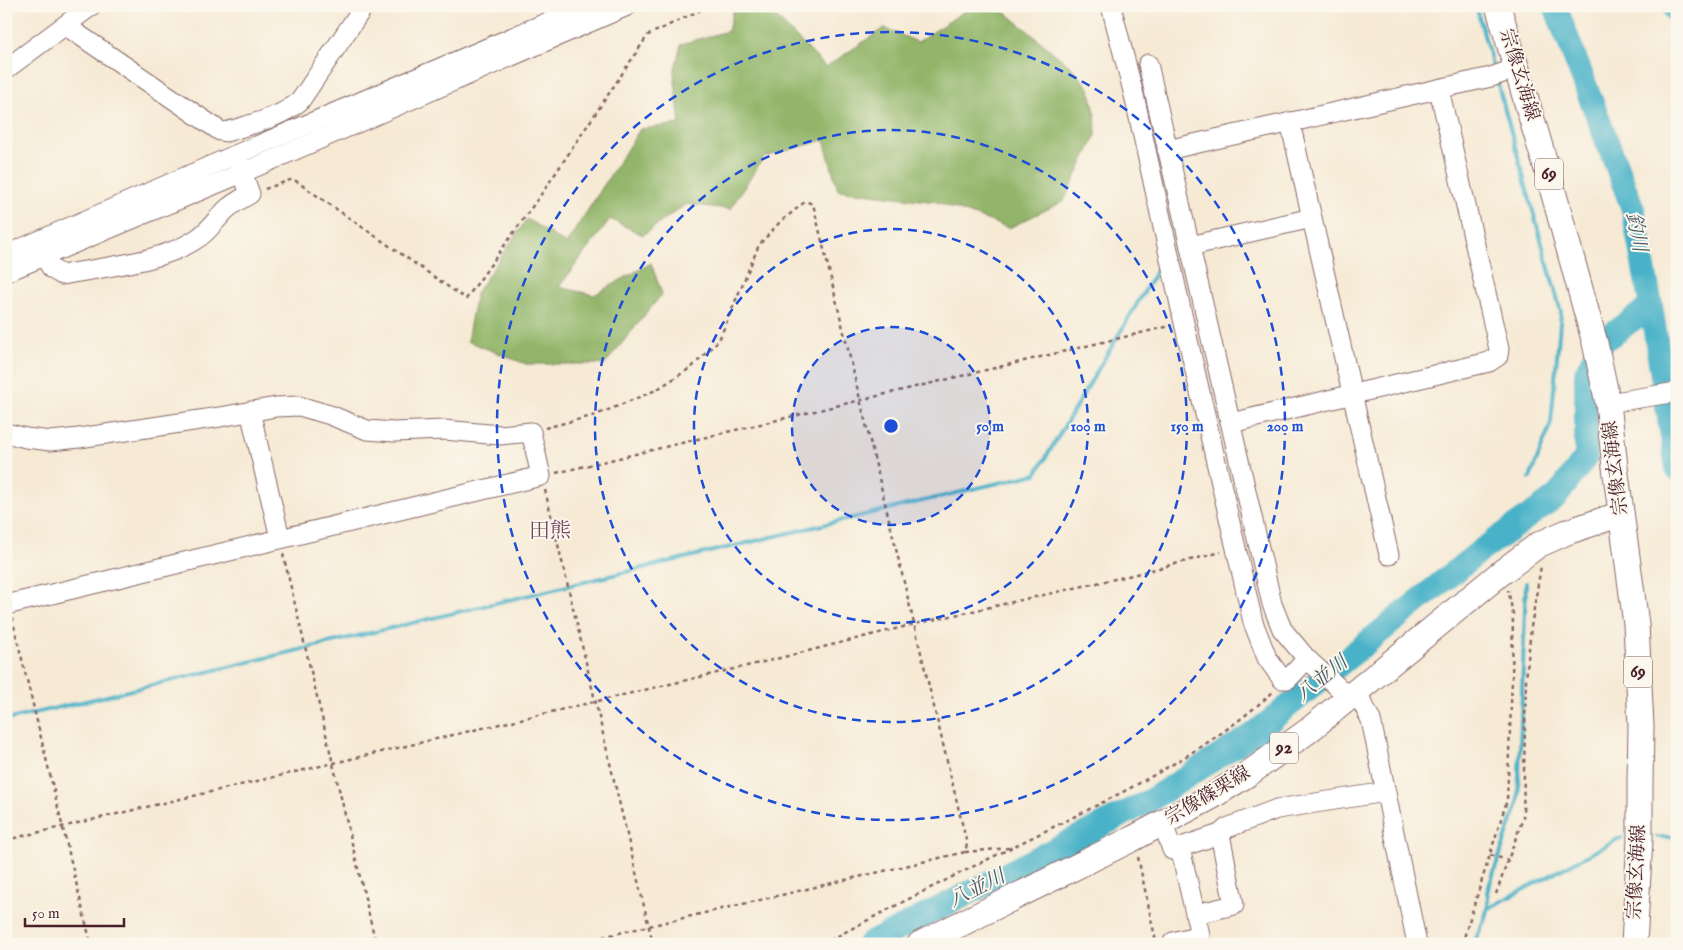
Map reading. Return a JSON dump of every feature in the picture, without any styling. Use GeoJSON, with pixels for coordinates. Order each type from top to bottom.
{"type":"FeatureCollection","features":[{"type":"Feature","properties":{"kind":"main road","name":"宗像玄海線"},"geometry":{"type":"LineString","coordinates":[[1498,6],[1504,73],[1548,173],[1610,395],[1621,514],[1636,624],[1640,726],[1640,840],[1634,944]]}},
{"type":"Feature","properties":{"kind":"main road","name":"宗像篠栗線"},"geometry":{"type":"LineString","coordinates":[[925,942],[1163,823],[1248,774],[1308,731],[1350,693],[1538,545],[1566,532],[1621,514]]}},
{"type":"Feature","properties":{"kind":"street"},"geometry":{"type":"LineString","coordinates":[[6,69],[92,6]]}},
{"type":"Feature","properties":{"kind":"street"},"geometry":{"type":"LineString","coordinates":[[66,26],[220,131],[226,132],[274,116],[292,108],[300,101],[364,6]]}},
{"type":"Feature","properties":{"kind":"street"},"geometry":{"type":"LineString","coordinates":[[6,254],[586,6]]}},
{"type":"Feature","properties":{"kind":"street"},"geometry":{"type":"LineString","coordinates":[[6,272],[242,173],[627,6]]}},
{"type":"Feature","properties":{"kind":"street"},"geometry":{"type":"LineString","coordinates":[[1111,6],[1134,95],[1253,622],[1261,646],[1282,680],[1288,678],[1310,662]]}},
{"type":"Feature","properties":{"kind":"street"},"geometry":{"type":"LineString","coordinates":[[1148,64],[1272,604],[1282,629],[1310,662],[1350,693],[1371,720],[1417,944]]}},
{"type":"Feature","properties":{"kind":"street"},"geometry":{"type":"LineString","coordinates":[[1167,150],[1504,73]]}},
{"type":"Feature","properties":{"kind":"street"},"geometry":{"type":"LineString","coordinates":[[1231,423],[1489,362],[1498,356],[1499,349],[1438,88]]}},
{"type":"Feature","properties":{"kind":"street"},"geometry":{"type":"LineString","coordinates":[[1290,122],[1389,555]]}},
{"type":"Feature","properties":{"kind":"street"},"geometry":{"type":"LineString","coordinates":[[44,256],[52,269],[62,275],[145,260],[180,248],[197,239],[210,229],[228,208],[250,194],[226,132]]}},
{"type":"Feature","properties":{"kind":"street"},"geometry":{"type":"LineString","coordinates":[[1190,246],[1312,218]]}},
{"type":"Feature","properties":{"kind":"street"},"geometry":{"type":"LineString","coordinates":[[1610,395],[1677,392]]}},
{"type":"Feature","properties":{"kind":"street"},"geometry":{"type":"LineString","coordinates":[[6,433],[51,441],[220,418],[276,407],[299,406],[330,414],[367,430],[394,432],[444,430],[500,434],[531,432],[542,476],[8,604]]}},
{"type":"Feature","properties":{"kind":"street"},"geometry":{"type":"LineString","coordinates":[[250,411],[280,538]]}},
{"type":"Feature","properties":{"kind":"street"},"geometry":{"type":"LineString","coordinates":[[1163,823],[1172,850],[1220,834],[1226,828],[1277,809],[1386,792]]}},
{"type":"Feature","properties":{"kind":"street"},"geometry":{"type":"LineString","coordinates":[[1196,914],[1234,905],[1220,834]]}},
{"type":"Feature","properties":{"kind":"street"},"geometry":{"type":"LineString","coordinates":[[1173,944],[1173,942],[1200,936],[1180,848]]}},
{"type":"Feature","properties":{"kind":"path"},"geometry":{"type":"LineString","coordinates":[[250,194],[293,179],[466,299],[547,186],[648,35],[709,6]]}},
{"type":"Feature","properties":{"kind":"path"},"geometry":{"type":"LineString","coordinates":[[531,432],[596,415],[656,390],[692,366],[719,340],[759,245],[779,223],[806,201],[812,204],[967,844],[965,852]]}},
{"type":"Feature","properties":{"kind":"path"},"geometry":{"type":"LineString","coordinates":[[653,944],[542,476],[1184,323]]}},
{"type":"Feature","properties":{"kind":"path"},"geometry":{"type":"LineString","coordinates":[[280,538],[376,944]]}},
{"type":"Feature","properties":{"kind":"path"},"geometry":{"type":"LineString","coordinates":[[1496,894],[1522,818],[1526,680],[1531,627],[1541,565],[1538,545]]}},
{"type":"Feature","properties":{"kind":"path"},"geometry":{"type":"LineString","coordinates":[[6,840],[768,661],[915,624],[1128,576],[1236,548]]}},
{"type":"Feature","properties":{"kind":"path"},"geometry":{"type":"LineString","coordinates":[[1462,944],[1507,800],[1513,614],[1509,592],[1502,572]]}},
{"type":"Feature","properties":{"kind":"path"},"geometry":{"type":"LineString","coordinates":[[8,604],[90,944]]}},
{"type":"Feature","properties":{"kind":"path"},"geometry":{"type":"LineString","coordinates":[[823,944],[900,902],[1116,796],[1208,743],[1255,709],[1288,678]]}},
{"type":"Feature","properties":{"kind":"path"},"geometry":{"type":"LineString","coordinates":[[1134,838],[1156,944]]}},
{"type":"Feature","properties":{"kind":"path"},"geometry":{"type":"LineString","coordinates":[[572,944],[965,852],[1011,848]]}},
{"type":"Feature","properties":{"kind":"path"},"geometry":{"type":"LineString","coordinates":[[1490,855],[1508,860]]}},
{"type":"Feature","properties":{"kind":"green space"},"geometry":{"type":"Polygon","coordinates":[[[972,6],[998,6],[1072,68],[1089,88],[1095,112],[1096,135],[1064,201],[1009,228],[937,202],[838,190],[824,140],[764,157],[730,209],[686,204],[643,235],[610,219],[559,287],[594,295],[651,263],[662,294],[605,364],[526,364],[467,341],[476,293],[527,219],[566,244],[640,129],[680,124],[674,73],[681,44],[728,31],[733,11],[766,7],[826,67],[884,28],[918,42],[972,6]]]}},
{"type":"Feature","properties":{"kind":"waterway"},"geometry":{"type":"LineString","coordinates":[[1476,6],[1494,71]]}},
{"type":"Feature","properties":{"kind":"waterway","name":"釣川"},"geometry":{"type":"LineString","coordinates":[[1555,6],[1633,209],[1651,306],[1677,469]]}},
{"type":"Feature","properties":{"kind":"waterway"},"geometry":{"type":"LineString","coordinates":[[1673,6],[1677,13]]}},
{"type":"Feature","properties":{"kind":"waterway"},"geometry":{"type":"LineString","coordinates":[[1497,81],[1561,312],[1551,423],[1530,478]]}},
{"type":"Feature","properties":{"kind":"waterway"},"geometry":{"type":"LineString","coordinates":[[6,720],[1036,474],[1163,260]]}},
{"type":"Feature","properties":{"kind":"waterway","name":"八並川"},"geometry":{"type":"LineString","coordinates":[[869,944],[1149,801],[1255,733],[1479,552],[1557,496],[1586,457],[1586,373],[1602,342],[1651,306]]}},
{"type":"Feature","properties":{"kind":"waterway"},"geometry":{"type":"LineString","coordinates":[[1474,944],[1487,912],[1487,892],[1518,803],[1526,583]]}},
{"type":"Feature","properties":{"kind":"waterway"},"geometry":{"type":"LineString","coordinates":[[1487,909],[1622,837]]}},
{"type":"Feature","properties":{"kind":"waterway"},"geometry":{"type":"LineString","coordinates":[[1657,837],[1677,837]]}},
{"type":"Feature","properties":{"kind":"district","name":"田熊"},"geometry":{"type":"Point","coordinates":[550,531]}}]}
